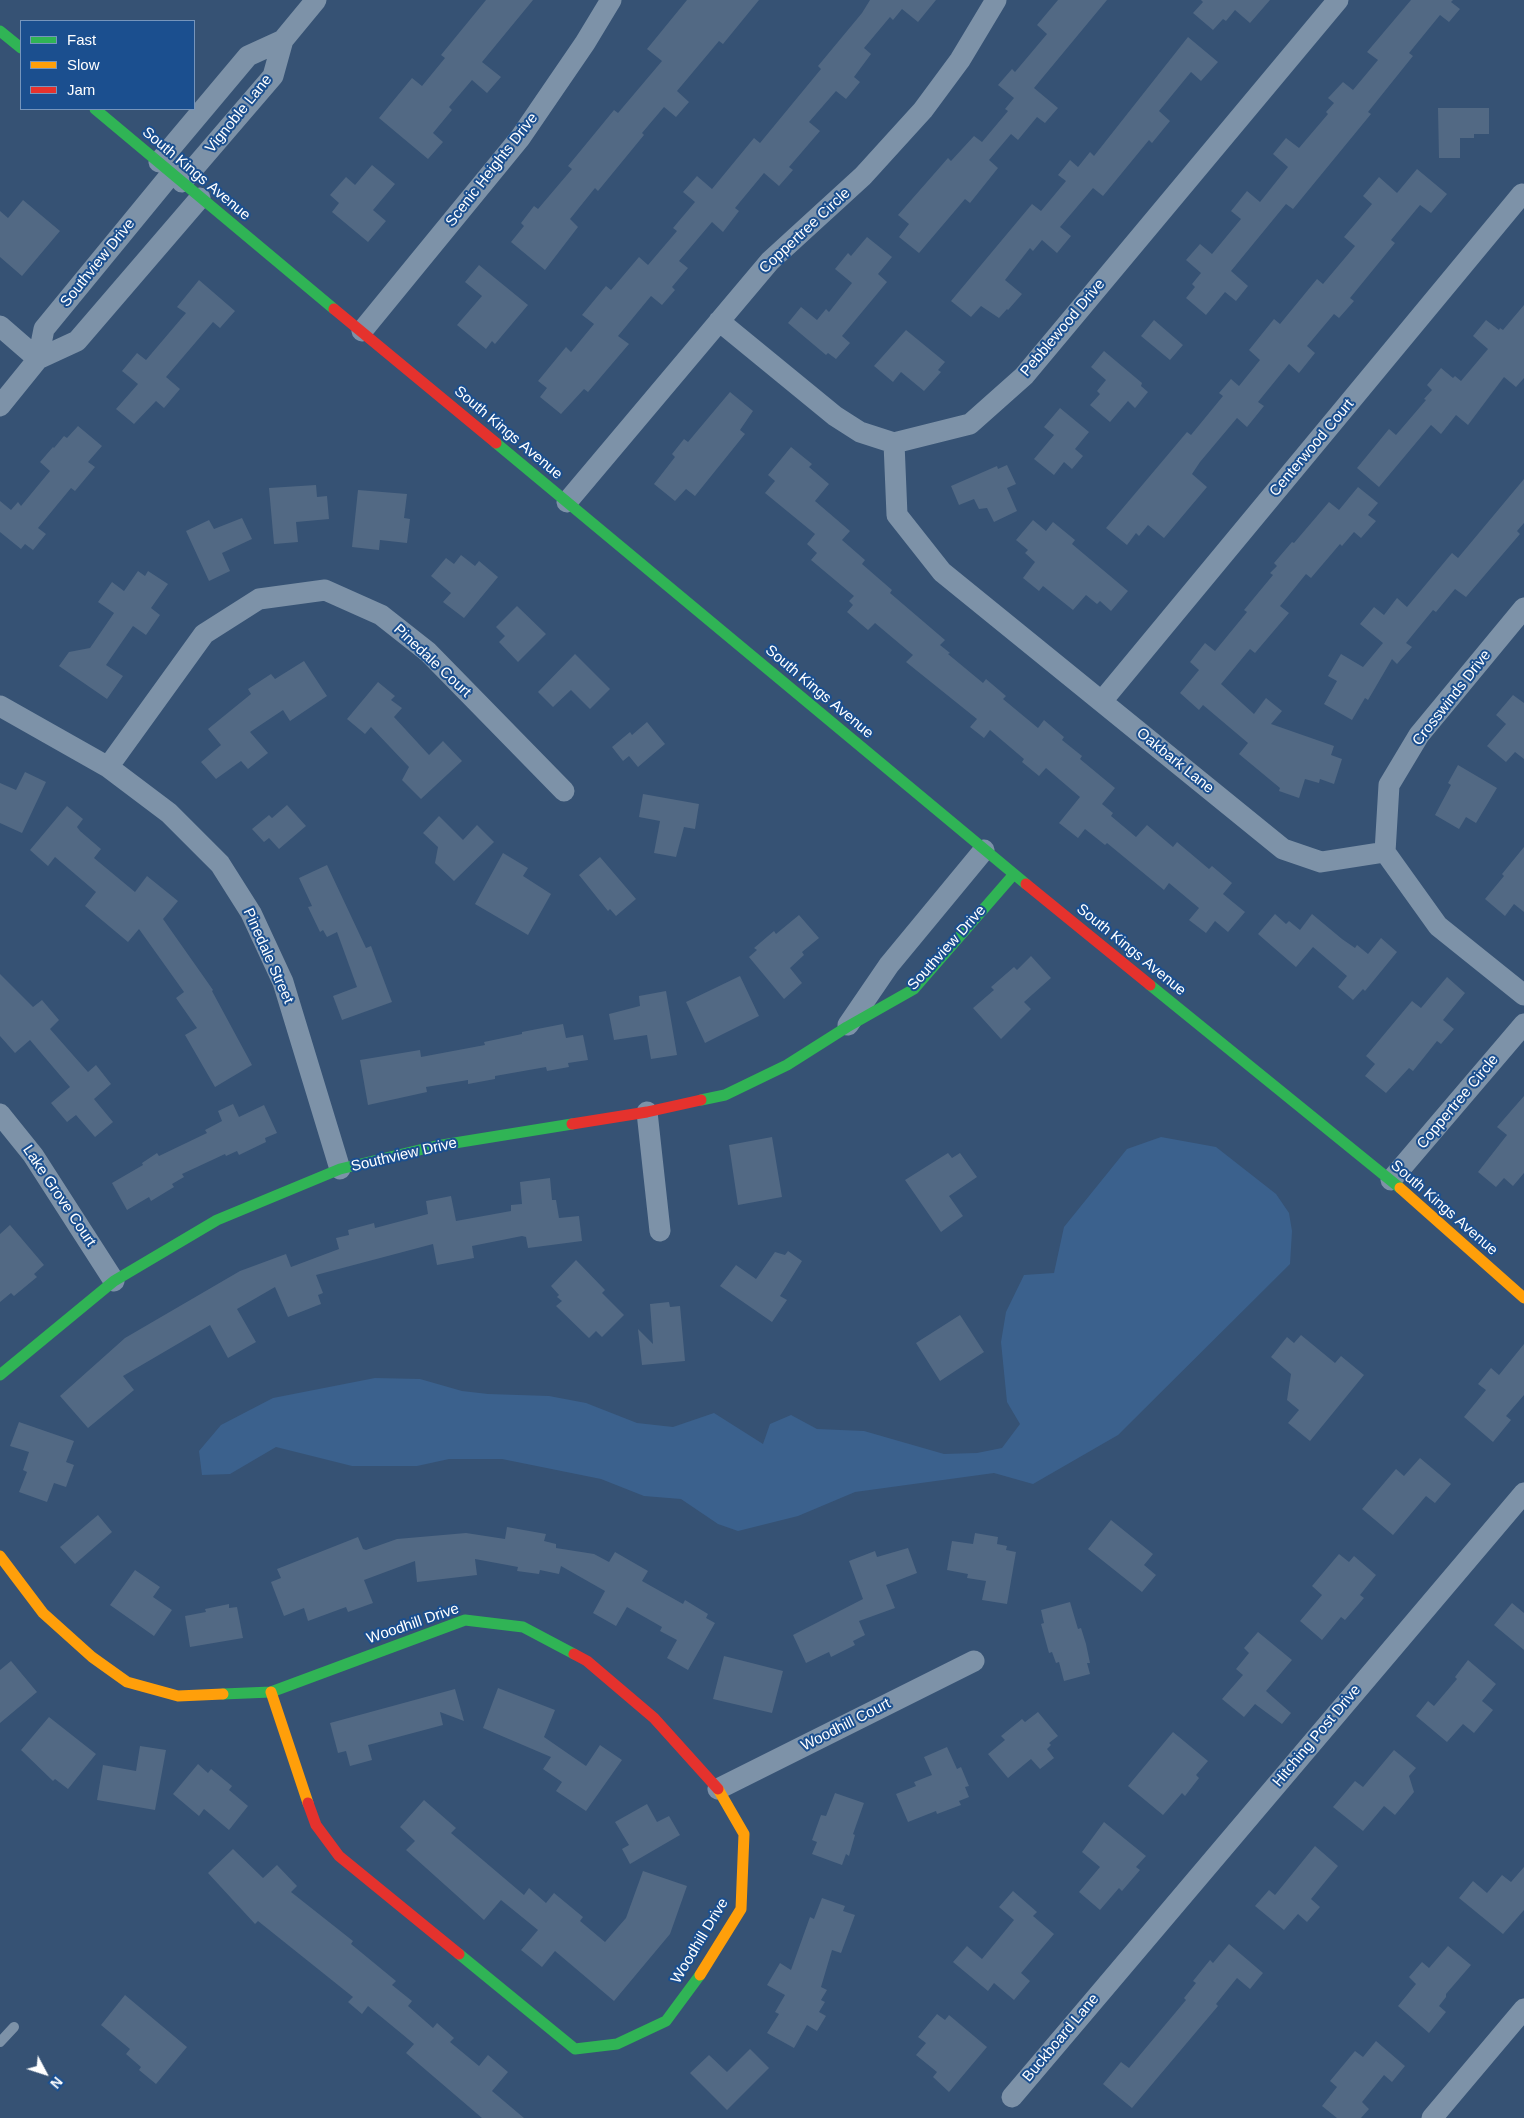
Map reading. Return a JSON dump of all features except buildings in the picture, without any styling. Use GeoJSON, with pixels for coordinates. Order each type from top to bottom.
{"type":"FeatureCollection","features":[{"type":"Feature","properties":{"kind":"street","name":"Vignoble Lane"},"geometry":{"type":"LineString","coordinates":[[171,172],[273,76],[283,40],[316,0]]}},
{"type":"Feature","properties":{"kind":"street","name":"Scenic Heights Drive"},"geometry":{"type":"LineString","coordinates":[[362,331],[520,138],[585,43],[611,0]]}},
{"type":"Feature","properties":{"kind":"street","name":"Coppertree Circle"},"geometry":{"type":"LineString","coordinates":[[567,502],[770,260],[863,176],[923,110],[960,60],[996,0]]}},
{"type":"Feature","properties":{"kind":"street","name":"Pebblewood Drive"},"geometry":{"type":"LineString","coordinates":[[894,443],[970,424],[1024,376],[1338,0]]}},
{"type":"Feature","properties":{"kind":"street"},"geometry":{"type":"LineString","coordinates":[[0,30],[20,47]]}},
{"type":"Feature","properties":{"kind":"street","name":"Vignoble Lane"},"geometry":{"type":"LineString","coordinates":[[171,172],[248,56],[283,40]]}},
{"type":"Feature","properties":{"kind":"street","name":"South Kings Avenue"},"geometry":{"type":"LineString","coordinates":[[96,110],[984,850],[1391,1180],[1524,1298]]}},
{"type":"Feature","properties":{"kind":"street","name":"Southview Drive"},"geometry":{"type":"LineString","coordinates":[[38,360],[44,329],[171,172]]}},
{"type":"Feature","properties":{"kind":"street","name":"Centerwood Court"},"geometry":{"type":"LineString","coordinates":[[1102,701],[1522,194]]}},
{"type":"Feature","properties":{"kind":"street","name":"Southview Drive"},"geometry":{"type":"LineString","coordinates":[[0,406],[38,360],[77,341],[200,198]]}},
{"type":"Feature","properties":{"kind":"street"},"geometry":{"type":"LineString","coordinates":[[719,321],[835,416],[860,432],[894,443]]}},
{"type":"Feature","properties":{"kind":"street"},"geometry":{"type":"LineString","coordinates":[[0,326],[38,360]]}},
{"type":"Feature","properties":{"kind":"street","name":"Oakbark Lane"},"geometry":{"type":"LineString","coordinates":[[894,443],[897,515],[942,572],[1283,849],[1321,862],[1385,852]]}},
{"type":"Feature","properties":{"kind":"street","name":"Pinedale Court"},"geometry":{"type":"LineString","coordinates":[[108,767],[204,634],[259,600],[326,590],[381,614],[428,652],[564,791]]}},
{"type":"Feature","properties":{"kind":"street","name":"Crosswinds Drive"},"geometry":{"type":"LineString","coordinates":[[1385,852],[1389,785],[1419,736],[1524,608]]}},
{"type":"Feature","properties":{"kind":"street","name":"Pinedale Street"},"geometry":{"type":"LineString","coordinates":[[0,706],[108,767],[169,813],[220,864],[251,913],[283,982],[340,1169]]}},
{"type":"Feature","properties":{"kind":"street","name":"Southview Drive"},"geometry":{"type":"LineString","coordinates":[[847,1027],[889,965],[984,850]]}},
{"type":"Feature","properties":{"kind":"street"},"geometry":{"type":"LineString","coordinates":[[1385,852],[1438,926],[1524,995]]}},
{"type":"Feature","properties":{"kind":"street","name":"Southview Drive"},"geometry":{"type":"LineString","coordinates":[[0,1376],[114,1280],[217,1220],[340,1169],[436,1146],[646,1112],[725,1095],[787,1065],[847,1027],[891,1004],[914,988],[1014,874]]}},
{"type":"Feature","properties":{"kind":"street","name":"Coppertree Circle"},"geometry":{"type":"LineString","coordinates":[[1391,1180],[1524,1024]]}},
{"type":"Feature","properties":{"kind":"street"},"geometry":{"type":"LineString","coordinates":[[646,1112],[660,1231]]}},
{"type":"Feature","properties":{"kind":"street","name":"Lake Grove Court"},"geometry":{"type":"LineString","coordinates":[[0,1114],[33,1155],[114,1280]]}},
{"type":"Feature","properties":{"kind":"street","name":"Hitching Post Drive"},"geometry":{"type":"LineString","coordinates":[[1110,1979],[1524,1493]]}},
{"type":"Feature","properties":{"kind":"street","name":"Woodhill Drive"},"geometry":{"type":"LineString","coordinates":[[0,1556],[43,1613],[92,1657],[127,1682],[178,1696],[271,1692],[465,1620],[522,1626],[586,1661],[602,1674],[654,1718],[718,1789],[744,1834],[740,1909],[700,1975],[666,2021],[617,2044],[575,2049],[339,1856],[316,1825],[271,1692]]}},
{"type":"Feature","properties":{"kind":"street","name":"Woodhill Court"},"geometry":{"type":"LineString","coordinates":[[718,1789],[974,1661]]}},
{"type":"Feature","properties":{"kind":"street","name":"Buckboard Lane"},"geometry":{"type":"LineString","coordinates":[[1012,2096],[1110,1979]]}},
{"type":"Feature","properties":{"kind":"street"},"geometry":{"type":"LineString","coordinates":[[1432,2118],[1524,2010]]}},
{"type":"Feature","properties":{"kind":"lane"},"geometry":{"type":"LineString","coordinates":[[0,2042],[14,2027]]}},
{"type":"Feature","properties":{"kind":"water"},"geometry":{"type":"Polygon","coordinates":[[[1161,1137],[1216,1147],[1276,1194],[1289,1213],[1292,1231],[1290,1264],[1118,1435],[1033,1484],[994,1473],[855,1492],[798,1516],[738,1531],[718,1524],[681,1499],[644,1496],[601,1479],[502,1459],[449,1459],[417,1466],[352,1466],[276,1447],[230,1474],[202,1475],[199,1451],[221,1425],[273,1398],[375,1378],[420,1379],[462,1391],[488,1394],[549,1396],[586,1403],[637,1423],[673,1427],[714,1413],[763,1444],[770,1424],[791,1415],[817,1429],[864,1431],[944,1454],[977,1453],[1002,1448],[1020,1424],[1007,1402],[1001,1342],[1006,1312],[1024,1275],[1054,1273],[1064,1227],[1127,1149],[1161,1137]]]}},
{"type":"Feature","properties":{"kind":"traffic: fast"},"geometry":{"type":"LineString","coordinates":[[0,31],[20,47]]}},
{"type":"Feature","properties":{"kind":"traffic: fast"},"geometry":{"type":"LineString","coordinates":[[96,110],[334,309]]}},
{"type":"Feature","properties":{"kind":"traffic: fast"},"geometry":{"type":"LineString","coordinates":[[496,443],[1026,884]]}},
{"type":"Feature","properties":{"kind":"traffic: fast"},"geometry":{"type":"LineString","coordinates":[[701,1100],[725,1095],[787,1065],[847,1027],[914,989],[1014,874]]}},
{"type":"Feature","properties":{"kind":"traffic: fast"},"geometry":{"type":"LineString","coordinates":[[1150,985],[1400,1188]]}},
{"type":"Feature","properties":{"kind":"traffic: fast"},"geometry":{"type":"LineString","coordinates":[[0,1375],[114,1281],[217,1220],[340,1169],[436,1146],[572,1124]]}},
{"type":"Feature","properties":{"kind":"traffic: fast"},"geometry":{"type":"LineString","coordinates":[[223,1694],[271,1692],[465,1620],[523,1627],[574,1654]]}},
{"type":"Feature","properties":{"kind":"traffic: fast"},"geometry":{"type":"LineString","coordinates":[[459,1954],[575,2049],[617,2044],[666,2021],[700,1975]]}},
{"type":"Feature","properties":{"kind":"traffic: slow"},"geometry":{"type":"LineString","coordinates":[[1400,1188],[1524,1298]]}},
{"type":"Feature","properties":{"kind":"traffic: slow"},"geometry":{"type":"LineString","coordinates":[[0,1556],[43,1613],[92,1657],[127,1682],[178,1696],[223,1694]]}},
{"type":"Feature","properties":{"kind":"traffic: slow"},"geometry":{"type":"LineString","coordinates":[[271,1692],[308,1803]]}},
{"type":"Feature","properties":{"kind":"traffic: slow"},"geometry":{"type":"LineString","coordinates":[[700,1975],[741,1909],[744,1834],[718,1789]]}},
{"type":"Feature","properties":{"kind":"traffic: jam"},"geometry":{"type":"LineString","coordinates":[[334,309],[496,443]]}},
{"type":"Feature","properties":{"kind":"traffic: jam"},"geometry":{"type":"LineString","coordinates":[[1026,884],[1150,985]]}},
{"type":"Feature","properties":{"kind":"traffic: jam"},"geometry":{"type":"LineString","coordinates":[[572,1124],[647,1112],[701,1100]]}},
{"type":"Feature","properties":{"kind":"traffic: jam"},"geometry":{"type":"LineString","coordinates":[[574,1654],[587,1661],[654,1718],[718,1789]]}},
{"type":"Feature","properties":{"kind":"traffic: jam"},"geometry":{"type":"LineString","coordinates":[[308,1803],[316,1825],[339,1856],[459,1954]]}}]}
